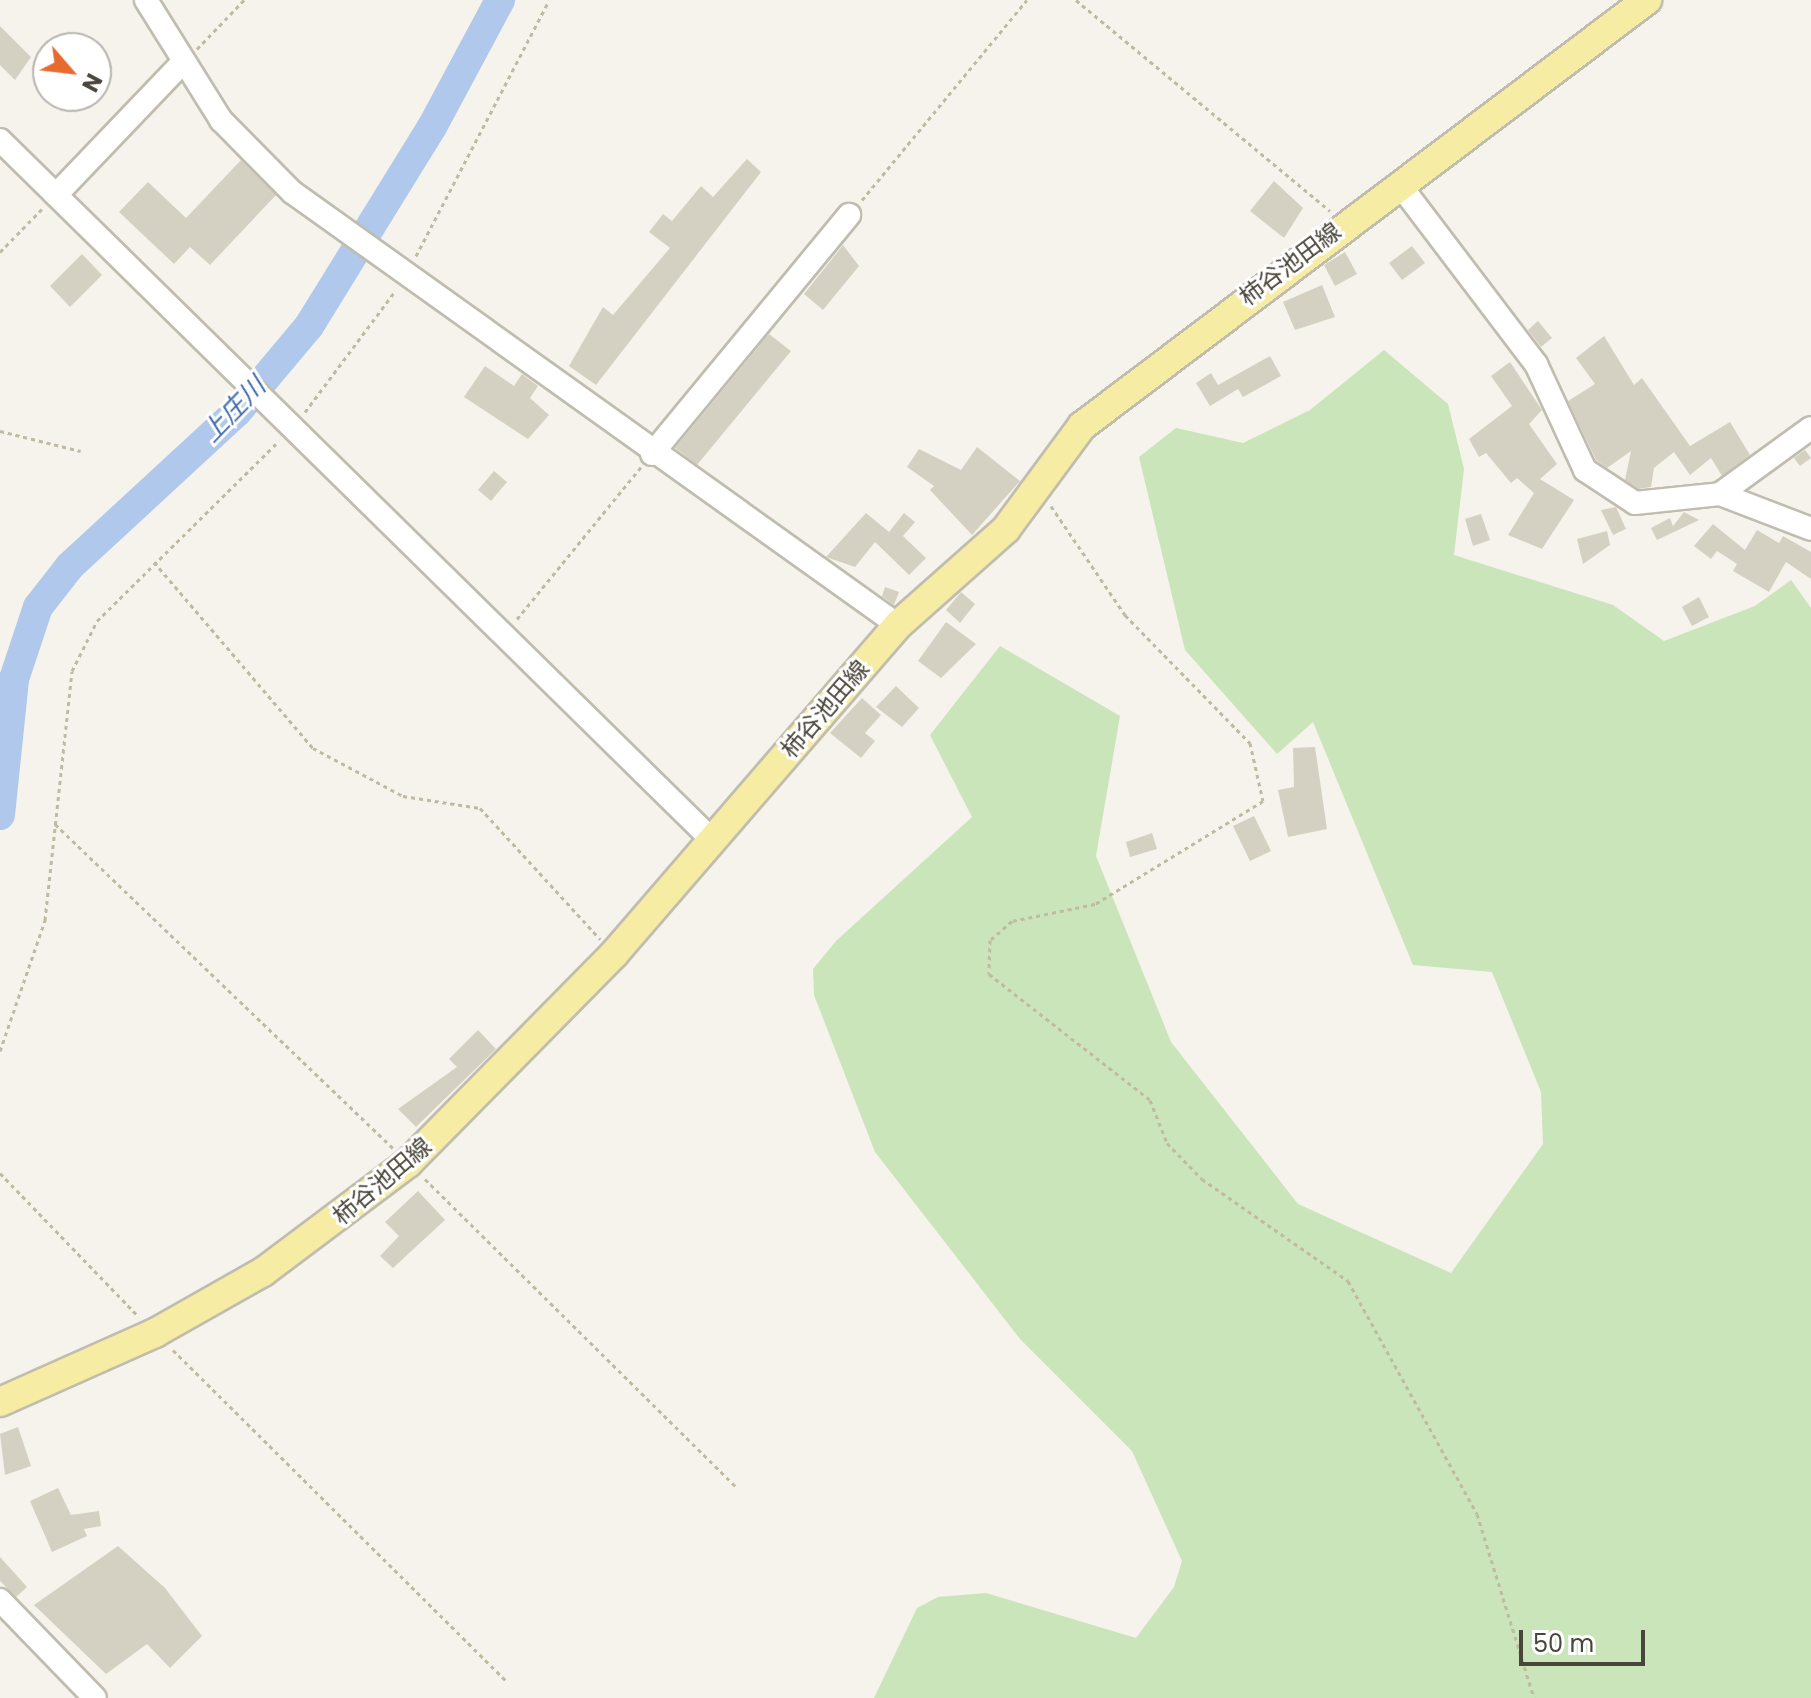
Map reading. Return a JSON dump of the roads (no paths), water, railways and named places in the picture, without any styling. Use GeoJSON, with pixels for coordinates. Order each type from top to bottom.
{"type":"FeatureCollection","features":[{"type":"Feature","properties":{"kind":"main road","name":"柿谷池田線"},"geometry":{"type":"LineString","coordinates":[[0,1402],[155,1333],[263,1272],[408,1163],[614,954],[898,625],[1006,529],[1040,489],[1082,426],[1345,223],[1647,0]]}},
{"type":"Feature","properties":{"kind":"street"},"geometry":{"type":"LineString","coordinates":[[146,0],[183,62],[252,156],[314,208],[652,454],[898,625]]}},
{"type":"Feature","properties":{"kind":"street"},"geometry":{"type":"LineString","coordinates":[[56,195],[183,62]]}},
{"type":"Feature","properties":{"kind":"street"},"geometry":{"type":"LineString","coordinates":[[0,140],[296,425],[712,840]]}},
{"type":"Feature","properties":{"kind":"street"},"geometry":{"type":"LineString","coordinates":[[1400,185],[1536,364],[1585,470],[1635,503],[1720,494],[1811,529]]}},
{"type":"Feature","properties":{"kind":"street"},"geometry":{"type":"LineString","coordinates":[[652,454],[849,215]]}},
{"type":"Feature","properties":{"kind":"street"},"geometry":{"type":"LineString","coordinates":[[1720,494],[1811,428]]}},
{"type":"Feature","properties":{"kind":"street"},"geometry":{"type":"LineString","coordinates":[[0,1600],[95,1698]]}},
{"type":"Feature","properties":{"kind":"waterway","name":"上庄川"},"geometry":{"type":"LineString","coordinates":[[0,815],[14,679],[38,607],[70,566],[237,412],[309,326],[432,127],[500,0]]}}]}
